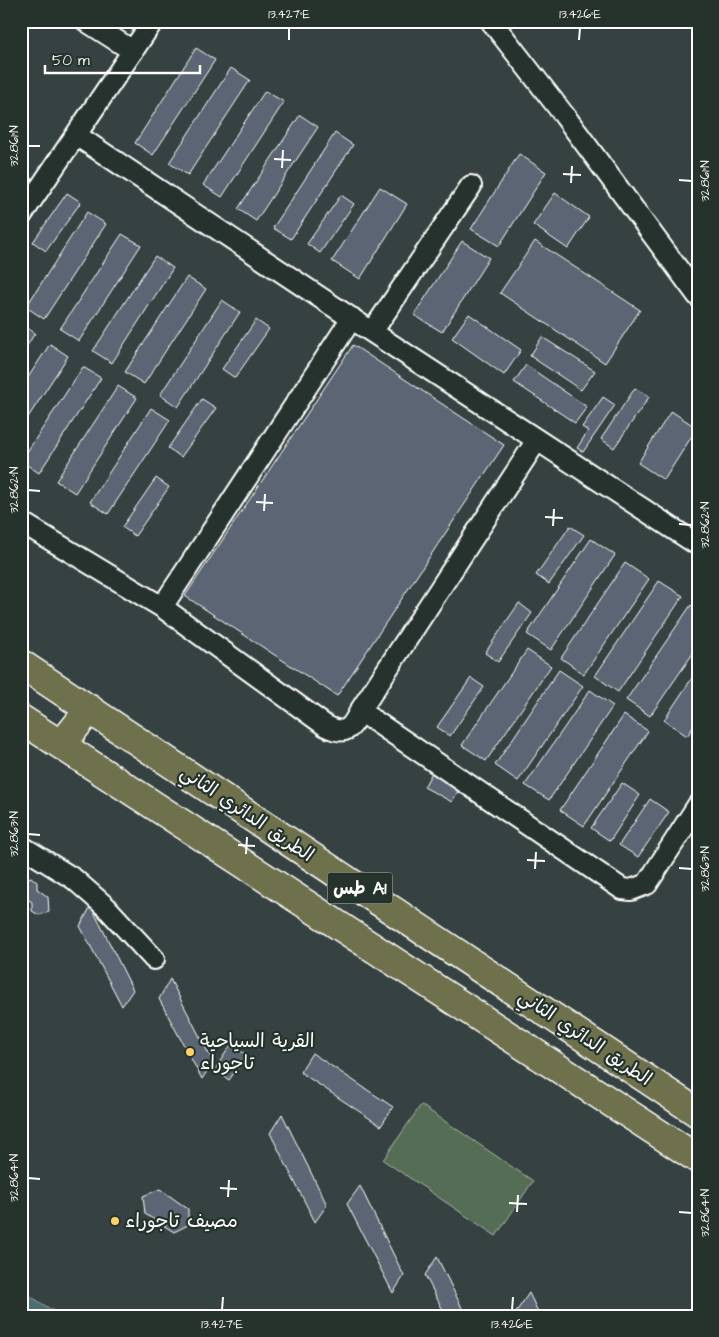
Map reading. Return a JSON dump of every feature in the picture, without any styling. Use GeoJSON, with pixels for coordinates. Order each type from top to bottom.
{"type":"FeatureCollection","features":[{"type":"Feature","properties":{"kind":"highway","name":"الطريق الدائري الثاني"},"geometry":{"type":"LineString","coordinates":[[21,664],[698,1112]]}},
{"type":"Feature","properties":{"kind":"highway"},"geometry":{"type":"LineString","coordinates":[[61,745],[90,709]]}},
{"type":"Feature","properties":{"kind":"highway","name":"الطريق الدائري الثاني"},"geometry":{"type":"LineString","coordinates":[[21,719],[698,1160]]}},
{"type":"Feature","properties":{"kind":"street"},"geometry":{"type":"LineString","coordinates":[[86,21],[133,51]]}},
{"type":"Feature","properties":{"kind":"street"},"geometry":{"type":"LineString","coordinates":[[21,216],[153,21]]}},
{"type":"Feature","properties":{"kind":"street"},"geometry":{"type":"LineString","coordinates":[[491,21],[698,296]]}},
{"type":"Feature","properties":{"kind":"street"},"geometry":{"type":"LineString","coordinates":[[76,135],[372,332],[698,545]]}},
{"type":"Feature","properties":{"kind":"street"},"geometry":{"type":"LineString","coordinates":[[372,332],[471,186]]}},
{"type":"Feature","properties":{"kind":"street"},"geometry":{"type":"LineString","coordinates":[[162,607],[352,318]]}},
{"type":"Feature","properties":{"kind":"street"},"geometry":{"type":"LineString","coordinates":[[21,522],[162,607],[326,726],[336,731],[346,731],[353,725],[360,711],[537,440]]}},
{"type":"Feature","properties":{"kind":"street"},"geometry":{"type":"LineString","coordinates":[[360,711],[622,889],[630,890],[647,884],[698,806]]}},
{"type":"Feature","properties":{"kind":"street"},"geometry":{"type":"LineString","coordinates":[[21,846],[74,879],[106,907],[154,959]]}},
{"type":"Feature","properties":{"kind":"green space"},"geometry":{"type":"Polygon","coordinates":[[[421,1105],[533,1181],[496,1236],[383,1160],[421,1105]]]}},
{"type":"Feature","properties":{"kind":"water"},"geometry":{"type":"Polygon","coordinates":[[[21,1290],[61,1316],[21,1316],[21,1290]]]}},
{"type":"Feature","properties":{"kind":"building"},"geometry":{"type":"Polygon","coordinates":[[[196,48],[215,60],[153,155],[135,143],[196,48]]]}},
{"type":"Feature","properties":{"kind":"building"},"geometry":{"type":"Polygon","coordinates":[[[231,68],[250,80],[188,175],[169,163],[231,68]]]}},
{"type":"Feature","properties":{"kind":"building"},"geometry":{"type":"Polygon","coordinates":[[[265,91],[284,102],[222,197],[203,185],[265,91]]]}},
{"type":"Feature","properties":{"kind":"building"},"geometry":{"type":"Polygon","coordinates":[[[300,115],[318,127],[256,221],[238,209],[300,115]]]}},
{"type":"Feature","properties":{"kind":"building"},"geometry":{"type":"Polygon","coordinates":[[[335,133],[353,145],[291,239],[273,228],[335,133]]]}},
{"type":"Feature","properties":{"kind":"building"},"geometry":{"type":"Polygon","coordinates":[[[519,154],[546,172],[499,246],[471,229],[519,154]]]}},
{"type":"Feature","properties":{"kind":"building"},"geometry":{"type":"Polygon","coordinates":[[[380,187],[407,204],[360,279],[332,261],[380,187]]]}},
{"type":"Feature","properties":{"kind":"building"},"geometry":{"type":"Polygon","coordinates":[[[67,193],[81,202],[46,251],[33,242],[67,193]]]}},
{"type":"Feature","properties":{"kind":"building"},"geometry":{"type":"Polygon","coordinates":[[[555,193],[589,217],[568,249],[533,225],[555,193]]]}},
{"type":"Feature","properties":{"kind":"building"},"geometry":{"type":"Polygon","coordinates":[[[341,195],[354,204],[320,253],[307,244],[341,195]]]}},
{"type":"Feature","properties":{"kind":"building"},"geometry":{"type":"Polygon","coordinates":[[[87,212],[106,224],[44,319],[26,307],[87,212]]]}},
{"type":"Feature","properties":{"kind":"building"},"geometry":{"type":"Polygon","coordinates":[[[122,234],[141,245],[79,341],[60,329],[122,234]]]}},
{"type":"Feature","properties":{"kind":"building"},"geometry":{"type":"Polygon","coordinates":[[[462,241],[489,258],[442,332],[414,315],[462,241]]]}},
{"type":"Feature","properties":{"kind":"building"},"geometry":{"type":"Polygon","coordinates":[[[535,241],[640,310],[605,363],[500,293],[535,241]]]}},
{"type":"Feature","properties":{"kind":"building"},"geometry":{"type":"Polygon","coordinates":[[[155,256],[173,268],[112,363],[93,351],[155,256]]]}},
{"type":"Feature","properties":{"kind":"building"},"geometry":{"type":"Polygon","coordinates":[[[21,272],[27,277],[21,285],[21,272]]]}},
{"type":"Feature","properties":{"kind":"building"},"geometry":{"type":"Polygon","coordinates":[[[187,277],[206,289],[144,384],[125,372],[187,277]]]}},
{"type":"Feature","properties":{"kind":"building"},"geometry":{"type":"Polygon","coordinates":[[[222,300],[240,312],[178,407],[160,395],[222,300]]]}},
{"type":"Feature","properties":{"kind":"building"},"geometry":{"type":"Polygon","coordinates":[[[469,314],[521,350],[504,375],[452,338],[469,314]]]}},
{"type":"Feature","properties":{"kind":"building"},"geometry":{"type":"Polygon","coordinates":[[[256,320],[269,329],[235,378],[222,369],[256,320]]]}},
{"type":"Feature","properties":{"kind":"building"},"geometry":{"type":"Polygon","coordinates":[[[21,324],[35,333],[21,355],[21,324]]]}},
{"type":"Feature","properties":{"kind":"building"},"geometry":{"type":"Polygon","coordinates":[[[542,337],[595,371],[581,390],[530,356],[542,337]]]}},
{"type":"Feature","properties":{"kind":"building"},"geometry":{"type":"Polygon","coordinates":[[[50,344],[68,356],[21,428],[21,388],[50,344]]]}},
{"type":"Feature","properties":{"kind":"building"},"geometry":{"type":"Polygon","coordinates":[[[353,345],[504,445],[337,696],[185,596],[353,345]]]}},
{"type":"Feature","properties":{"kind":"building"},"geometry":{"type":"Polygon","coordinates":[[[526,365],[587,407],[575,423],[514,382],[526,365]]]}},
{"type":"Feature","properties":{"kind":"building"},"geometry":{"type":"Polygon","coordinates":[[[83,367],[101,378],[39,473],[21,461],[83,367]]]}},
{"type":"Feature","properties":{"kind":"building"},"geometry":{"type":"Polygon","coordinates":[[[118,386],[137,398],[75,493],[56,481],[118,386]]]}},
{"type":"Feature","properties":{"kind":"building"},"geometry":{"type":"Polygon","coordinates":[[[635,388],[649,397],[614,448],[601,439],[635,388]]]}},
{"type":"Feature","properties":{"kind":"building"},"geometry":{"type":"Polygon","coordinates":[[[603,397],[615,405],[583,452],[577,448],[588,431],[582,427],[603,397]]]}},
{"type":"Feature","properties":{"kind":"building"},"geometry":{"type":"Polygon","coordinates":[[[202,399],[216,408],[181,457],[168,448],[202,399]]]}},
{"type":"Feature","properties":{"kind":"building"},"geometry":{"type":"Polygon","coordinates":[[[151,408],[170,420],[108,514],[90,502],[151,408]]]}},
{"type":"Feature","properties":{"kind":"building"},"geometry":{"type":"Polygon","coordinates":[[[671,411],[697,428],[664,480],[638,463],[671,411]]]}},
{"type":"Feature","properties":{"kind":"building"},"geometry":{"type":"Polygon","coordinates":[[[156,478],[169,487],[135,536],[122,527],[156,478]]]}},
{"type":"Feature","properties":{"kind":"building"},"geometry":{"type":"Polygon","coordinates":[[[570,526],[584,535],[549,584],[536,575],[570,526]]]}},
{"type":"Feature","properties":{"kind":"building"},"geometry":{"type":"Polygon","coordinates":[[[591,539],[615,555],[551,650],[527,634],[591,539]]]}},
{"type":"Feature","properties":{"kind":"building"},"geometry":{"type":"Polygon","coordinates":[[[625,563],[649,579],[584,674],[561,658],[625,563]]]}},
{"type":"Feature","properties":{"kind":"building"},"geometry":{"type":"Polygon","coordinates":[[[659,581],[683,596],[618,692],[595,676],[659,581]]]}},
{"type":"Feature","properties":{"kind":"building"},"geometry":{"type":"Polygon","coordinates":[[[519,603],[532,613],[498,662],[485,653],[519,603]]]}},
{"type":"Feature","properties":{"kind":"building"},"geometry":{"type":"Polygon","coordinates":[[[691,605],[698,610],[698,646],[650,716],[626,700],[691,605]]]}},
{"type":"Feature","properties":{"kind":"building"},"geometry":{"type":"Polygon","coordinates":[[[527,650],[551,666],[486,761],[462,745],[527,650]]]}},
{"type":"Feature","properties":{"kind":"building"},"geometry":{"type":"Polygon","coordinates":[[[698,669],[698,720],[687,736],[664,720],[698,669]]]}},
{"type":"Feature","properties":{"kind":"building"},"geometry":{"type":"Polygon","coordinates":[[[559,670],[583,686],[518,781],[495,765],[559,670]]]}},
{"type":"Feature","properties":{"kind":"building"},"geometry":{"type":"Polygon","coordinates":[[[471,678],[484,687],[450,736],[437,727],[471,678]]]}},
{"type":"Feature","properties":{"kind":"building"},"geometry":{"type":"Polygon","coordinates":[[[590,690],[613,706],[549,800],[525,785],[590,690]]]}},
{"type":"Feature","properties":{"kind":"building"},"geometry":{"type":"Polygon","coordinates":[[[624,715],[648,731],[584,826],[560,810],[624,715]]]}},
{"type":"Feature","properties":{"kind":"building"},"geometry":{"type":"Polygon","coordinates":[[[434,769],[462,784],[452,802],[424,787],[434,769]]]}},
{"type":"Feature","properties":{"kind":"building"},"geometry":{"type":"Polygon","coordinates":[[[622,783],[640,795],[610,841],[591,828],[622,783]]]}},
{"type":"Feature","properties":{"kind":"building"},"geometry":{"type":"Polygon","coordinates":[[[650,799],[669,812],[638,857],[619,845],[650,799]]]}},
{"type":"Feature","properties":{"kind":"building"},"geometry":{"type":"Polygon","coordinates":[[[21,877],[24,879],[31,877],[37,882],[37,889],[48,897],[49,912],[39,915],[32,911],[32,902],[21,895],[21,877]]]}},
{"type":"Feature","properties":{"kind":"building"},"geometry":{"type":"Polygon","coordinates":[[[91,906],[133,990],[122,1006],[80,926],[91,906]]]}},
{"type":"Feature","properties":{"kind":"building"},"geometry":{"type":"Polygon","coordinates":[[[170,979],[213,1062],[202,1079],[159,999],[170,979]]]}},
{"type":"Feature","properties":{"kind":"building"},"geometry":{"type":"Polygon","coordinates":[[[231,1045],[247,1055],[229,1080],[214,1070],[231,1045]]]}},
{"type":"Feature","properties":{"kind":"building"},"geometry":{"type":"Polygon","coordinates":[[[312,1053],[393,1107],[381,1126],[300,1072],[312,1053]]]}},
{"type":"Feature","properties":{"kind":"building"},"geometry":{"type":"Polygon","coordinates":[[[282,1114],[327,1205],[315,1222],[270,1133],[282,1114]]]}},
{"type":"Feature","properties":{"kind":"building"},"geometry":{"type":"Polygon","coordinates":[[[360,1186],[404,1276],[393,1293],[347,1204],[360,1186]]]}},
{"type":"Feature","properties":{"kind":"building"},"geometry":{"type":"Polygon","coordinates":[[[160,1189],[188,1209],[188,1225],[174,1232],[145,1214],[143,1196],[160,1189]]]}},
{"type":"Feature","properties":{"kind":"building"},"geometry":{"type":"Polygon","coordinates":[[[437,1257],[466,1316],[446,1316],[425,1275],[437,1257]]]}},
{"type":"Feature","properties":{"kind":"building"},"geometry":{"type":"Polygon","coordinates":[[[529,1293],[540,1316],[518,1316],[516,1312],[529,1293]]]}},
{"type":"Feature","properties":{"kind":"place","name":"القرية السياحية تاجوراء"},"geometry":{"type":"Point","coordinates":[190,1052]}},
{"type":"Feature","properties":{"kind":"place","name":"مصيف تاجوراء"},"geometry":{"type":"Point","coordinates":[115,1221]}}]}
